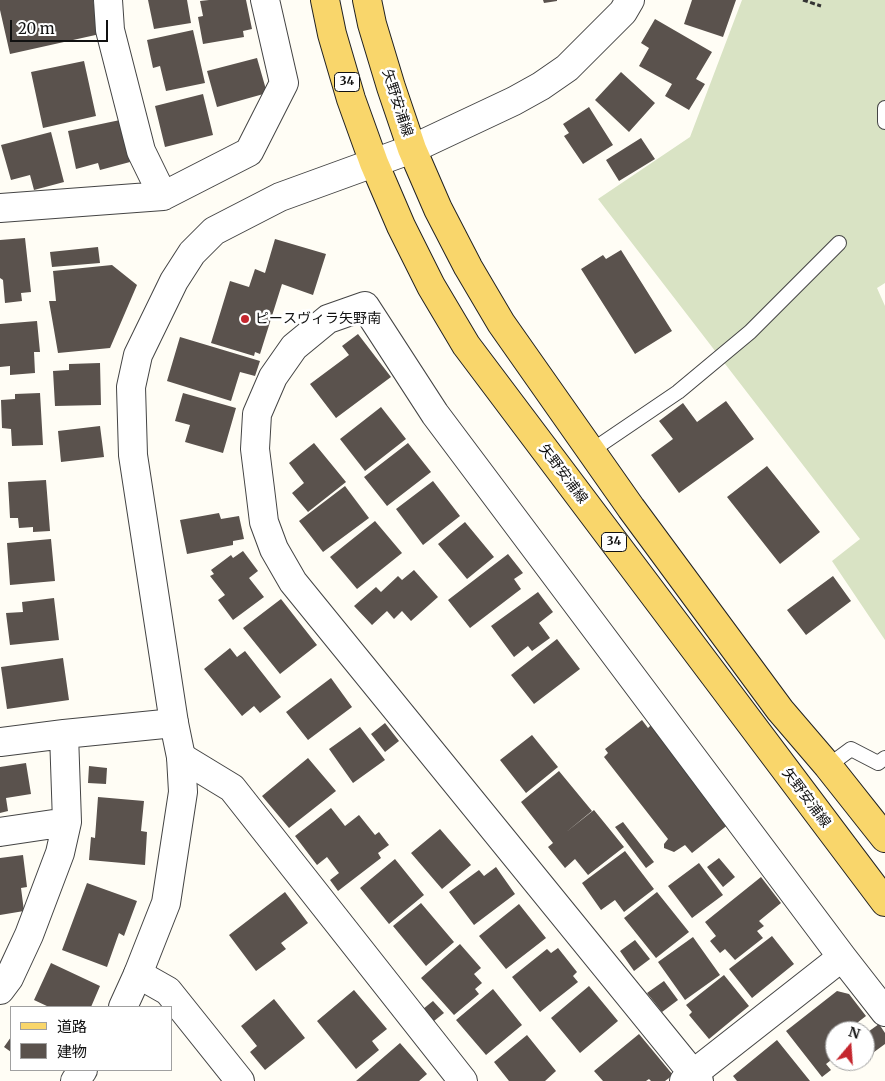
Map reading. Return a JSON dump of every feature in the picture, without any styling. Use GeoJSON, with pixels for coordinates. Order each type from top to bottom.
{"type":"FeatureCollection","features":[{"type":"Feature","properties":{"kind":"main road","name":"矢野安浦線"},"geometry":{"type":"LineString","coordinates":[[325,0],[332,34],[351,99],[374,163],[400,226],[466,345],[885,902]]}},
{"type":"Feature","properties":{"kind":"main road","name":"矢野安浦線"},"geometry":{"type":"LineString","coordinates":[[367,0],[390,87],[412,149],[438,209],[463,259],[501,323],[591,451],[780,710],[828,766],[885,838]]}},
{"type":"Feature","properties":{"kind":"street"},"geometry":{"type":"LineString","coordinates":[[108,0],[110,30],[141,151],[163,196]]}},
{"type":"Feature","properties":{"kind":"street"},"geometry":{"type":"LineString","coordinates":[[0,208],[163,196],[249,152],[284,83],[265,0]]}},
{"type":"Feature","properties":{"kind":"street"},"geometry":{"type":"LineString","coordinates":[[123,1006],[166,903],[184,792],[182,757],[174,723],[133,454],[131,387],[138,355],[174,281],[192,253],[214,231],[280,197],[412,149],[514,101],[541,86],[566,68],[623,12],[630,0]]}},
{"type":"Feature","properties":{"kind":"street"},"geometry":{"type":"LineString","coordinates":[[842,957],[692,1078],[293,582],[274,549],[264,522],[255,449],[257,414],[273,377],[294,347],[328,318],[364,306],[435,414],[885,1012]]}},
{"type":"Feature","properties":{"kind":"street"},"geometry":{"type":"LineString","coordinates":[[0,742],[174,723]]}},
{"type":"Feature","properties":{"kind":"street"},"geometry":{"type":"LineString","coordinates":[[0,990],[9,978],[30,935],[60,853],[67,822],[64,734]]}},
{"type":"Feature","properties":{"kind":"street"},"geometry":{"type":"LineString","coordinates":[[182,757],[232,788],[463,1081]]}},
{"type":"Feature","properties":{"kind":"street"},"geometry":{"type":"LineString","coordinates":[[0,832],[67,822]]}},
{"type":"Feature","properties":{"kind":"street"},"geometry":{"type":"LineString","coordinates":[[138,974],[168,991],[240,1081]]}},
{"type":"Feature","properties":{"kind":"lane"},"geometry":{"type":"LineString","coordinates":[[885,108],[885,122]]}},
{"type":"Feature","properties":{"kind":"lane"},"geometry":{"type":"LineString","coordinates":[[591,451],[678,392],[750,332],[839,242]]}},
{"type":"Feature","properties":{"kind":"lane"},"geometry":{"type":"LineString","coordinates":[[828,766],[851,749],[878,763],[885,758]]}},
{"type":"Feature","properties":{"kind":"path"},"geometry":{"type":"LineString","coordinates":[[803,0],[822,6]]}},
{"type":"Feature","properties":{"kind":"green space"},"geometry":{"type":"Polygon","coordinates":[[[742,0],[885,0],[885,283],[877,288],[885,306],[885,640],[832,561],[860,539],[598,199],[690,137],[742,0]]]}},
{"type":"Feature","properties":{"kind":"building"},"geometry":{"type":"Polygon","coordinates":[[[0,0],[93,0],[100,34],[10,54],[0,10],[0,0]]]}},
{"type":"Feature","properties":{"kind":"building"},"geometry":{"type":"Polygon","coordinates":[[[148,0],[187,0],[191,23],[154,29],[148,0]]]}},
{"type":"Feature","properties":{"kind":"building"},"geometry":{"type":"Polygon","coordinates":[[[246,0],[252,29],[243,31],[244,37],[203,44],[198,17],[203,16],[200,1],[246,0]]]}},
{"type":"Feature","properties":{"kind":"building"},"geometry":{"type":"Polygon","coordinates":[[[543,0],[557,0],[557,1],[544,3],[543,0]]]}},
{"type":"Feature","properties":{"kind":"building"},"geometry":{"type":"Polygon","coordinates":[[[692,0],[736,0],[723,37],[684,24],[692,0]]]}},
{"type":"Feature","properties":{"kind":"building"},"geometry":{"type":"Polygon","coordinates":[[[655,19],[712,52],[696,79],[705,84],[689,110],[665,96],[672,84],[639,66],[649,48],[641,43],[655,19]]]}},
{"type":"Feature","properties":{"kind":"building"},"geometry":{"type":"Polygon","coordinates":[[[193,30],[205,83],[166,91],[160,66],[153,68],[147,40],[193,30]]]}},
{"type":"Feature","properties":{"kind":"building"},"geometry":{"type":"Polygon","coordinates":[[[257,58],[267,93],[217,107],[207,71],[257,58]]]}},
{"type":"Feature","properties":{"kind":"building"},"geometry":{"type":"Polygon","coordinates":[[[84,61],[96,116],[43,128],[31,72],[84,61]]]}},
{"type":"Feature","properties":{"kind":"building"},"geometry":{"type":"Polygon","coordinates":[[[621,72],[655,103],[629,132],[595,100],[621,72]]]}},
{"type":"Feature","properties":{"kind":"building"},"geometry":{"type":"Polygon","coordinates":[[[203,94],[213,135],[165,147],[155,106],[203,94]]]}},
{"type":"Feature","properties":{"kind":"building"},"geometry":{"type":"Polygon","coordinates":[[[589,107],[613,145],[583,164],[564,136],[569,133],[563,124],[589,107]]]}},
{"type":"Feature","properties":{"kind":"building"},"geometry":{"type":"Polygon","coordinates":[[[120,120],[130,162],[100,170],[98,163],[76,169],[68,131],[120,120]]]}},
{"type":"Feature","properties":{"kind":"building"},"geometry":{"type":"Polygon","coordinates":[[[51,132],[64,182],[34,190],[30,175],[11,180],[1,145],[51,132]]]}},
{"type":"Feature","properties":{"kind":"building"},"geometry":{"type":"Polygon","coordinates":[[[641,138],[655,159],[619,181],[606,160],[641,138]]]}},
{"type":"Feature","properties":{"kind":"building"},"geometry":{"type":"Polygon","coordinates":[[[25,238],[31,292],[21,293],[22,301],[5,303],[3,280],[0,278],[0,240],[25,238]]]}},
{"type":"Feature","properties":{"kind":"building","name":"ピースヴィラ矢野南"},"geometry":{"type":"Polygon","coordinates":[[[275,239],[326,254],[313,295],[282,284],[260,354],[255,352],[254,356],[211,343],[230,281],[249,287],[255,269],[265,273],[275,239]]]}},
{"type":"Feature","properties":{"kind":"building"},"geometry":{"type":"Polygon","coordinates":[[[98,247],[100,263],[52,267],[50,252],[98,247]]]}},
{"type":"Feature","properties":{"kind":"building"},"geometry":{"type":"Polygon","coordinates":[[[621,250],[672,331],[635,354],[581,269],[603,255],[606,259],[621,250]]]}},
{"type":"Feature","properties":{"kind":"building"},"geometry":{"type":"Polygon","coordinates":[[[112,265],[137,285],[110,348],[58,353],[49,301],[56,301],[53,271],[112,265]]]}},
{"type":"Feature","properties":{"kind":"building"},"geometry":{"type":"Polygon","coordinates":[[[37,321],[40,352],[34,352],[35,373],[10,375],[10,366],[0,367],[0,324],[37,321]]]}},
{"type":"Feature","properties":{"kind":"building"},"geometry":{"type":"Polygon","coordinates":[[[358,334],[391,377],[336,418],[310,384],[349,355],[342,346],[358,334]]]}},
{"type":"Feature","properties":{"kind":"building"},"geometry":{"type":"Polygon","coordinates":[[[180,337],[260,361],[255,376],[240,372],[231,401],[167,381],[180,337]]]}},
{"type":"Feature","properties":{"kind":"building"},"geometry":{"type":"Polygon","coordinates":[[[100,363],[101,405],[55,406],[53,371],[69,370],[69,364],[100,363]]]}},
{"type":"Feature","properties":{"kind":"building"},"geometry":{"type":"Polygon","coordinates":[[[40,393],[43,445],[12,446],[11,429],[2,428],[1,400],[15,399],[15,394],[40,393]]]}},
{"type":"Feature","properties":{"kind":"building"},"geometry":{"type":"Polygon","coordinates":[[[183,393],[236,408],[223,453],[185,442],[190,425],[175,421],[183,393]]]}},
{"type":"Feature","properties":{"kind":"building"},"geometry":{"type":"Polygon","coordinates":[[[726,401],[754,439],[679,493],[651,455],[673,439],[659,421],[683,403],[697,422],[726,401]]]}},
{"type":"Feature","properties":{"kind":"building"},"geometry":{"type":"Polygon","coordinates":[[[381,407],[406,439],[365,471],[340,439],[381,407]]]}},
{"type":"Feature","properties":{"kind":"building"},"geometry":{"type":"Polygon","coordinates":[[[100,426],[104,457],[61,462],[58,431],[100,426]]]}},
{"type":"Feature","properties":{"kind":"building"},"geometry":{"type":"Polygon","coordinates":[[[314,443],[346,482],[308,512],[292,493],[304,483],[289,463],[314,443]]]}},
{"type":"Feature","properties":{"kind":"building"},"geometry":{"type":"Polygon","coordinates":[[[408,443],[431,472],[387,506],[364,477],[408,443]]]}},
{"type":"Feature","properties":{"kind":"building"},"geometry":{"type":"Polygon","coordinates":[[[767,466],[820,532],[780,564],[727,497],[767,466]]]}},
{"type":"Feature","properties":{"kind":"building"},"geometry":{"type":"Polygon","coordinates":[[[46,480],[50,531],[33,532],[33,527],[19,528],[18,518],[10,518],[8,482],[46,480]]]}},
{"type":"Feature","properties":{"kind":"building"},"geometry":{"type":"Polygon","coordinates":[[[433,481],[460,516],[423,545],[396,509],[433,481]]]}},
{"type":"Feature","properties":{"kind":"building"},"geometry":{"type":"Polygon","coordinates":[[[345,486],[369,518],[323,552],[299,521],[345,486]]]}},
{"type":"Feature","properties":{"kind":"building"},"geometry":{"type":"Polygon","coordinates":[[[219,513],[221,519],[239,516],[244,539],[233,541],[233,545],[187,554],[180,520],[219,513]]]}},
{"type":"Feature","properties":{"kind":"building"},"geometry":{"type":"Polygon","coordinates":[[[375,521],[402,553],[357,589],[330,557],[375,521]]]}},
{"type":"Feature","properties":{"kind":"building"},"geometry":{"type":"Polygon","coordinates":[[[465,522],[494,557],[467,579],[438,544],[465,522]]]}},
{"type":"Feature","properties":{"kind":"building"},"geometry":{"type":"Polygon","coordinates":[[[51,539],[55,581],[10,585],[7,543],[51,539]]]}},
{"type":"Feature","properties":{"kind":"building"},"geometry":{"type":"Polygon","coordinates":[[[243,551],[258,571],[249,578],[264,597],[233,620],[218,600],[225,595],[210,576],[214,574],[211,570],[231,555],[233,558],[243,551]]]}},
{"type":"Feature","properties":{"kind":"building"},"geometry":{"type":"Polygon","coordinates":[[[508,554],[523,573],[514,579],[521,589],[470,628],[448,600],[508,554]]]}},
{"type":"Feature","properties":{"kind":"building"},"geometry":{"type":"Polygon","coordinates":[[[414,570],[438,597],[411,621],[402,611],[394,619],[387,611],[372,625],[354,606],[376,587],[381,592],[398,576],[402,580],[414,570]]]}},
{"type":"Feature","properties":{"kind":"building"},"geometry":{"type":"Polygon","coordinates":[[[833,576],[851,601],[806,635],[787,610],[833,576]]]}},
{"type":"Feature","properties":{"kind":"building"},"geometry":{"type":"Polygon","coordinates":[[[538,592],[553,612],[539,623],[550,638],[532,651],[528,646],[514,657],[491,626],[538,592]]]}},
{"type":"Feature","properties":{"kind":"building"},"geometry":{"type":"Polygon","coordinates":[[[54,598],[59,640],[10,645],[6,613],[23,612],[22,602],[54,598]]]}},
{"type":"Feature","properties":{"kind":"building"},"geometry":{"type":"Polygon","coordinates":[[[281,599],[317,645],[280,674],[243,628],[281,599]]]}},
{"type":"Feature","properties":{"kind":"building"},"geometry":{"type":"Polygon","coordinates":[[[557,639],[580,669],[534,704],[511,675],[557,639]]]}},
{"type":"Feature","properties":{"kind":"building"},"geometry":{"type":"Polygon","coordinates":[[[230,648],[237,657],[245,651],[281,697],[260,713],[254,706],[242,716],[204,669],[230,648]]]}},
{"type":"Feature","properties":{"kind":"building"},"geometry":{"type":"Polygon","coordinates":[[[63,658],[69,700],[7,709],[1,667],[63,658]]]}},
{"type":"Feature","properties":{"kind":"building"},"geometry":{"type":"Polygon","coordinates":[[[331,678],[352,707],[308,740],[286,712],[331,678]]]}},
{"type":"Feature","properties":{"kind":"building"},"geometry":{"type":"Polygon","coordinates":[[[642,720],[648,728],[651,725],[729,824],[692,853],[685,845],[674,852],[664,848],[664,844],[668,839],[604,757],[608,753],[605,749],[642,720]]]}},
{"type":"Feature","properties":{"kind":"building"},"geometry":{"type":"Polygon","coordinates":[[[385,723],[399,741],[385,752],[371,734],[385,723]]]}},
{"type":"Feature","properties":{"kind":"building"},"geometry":{"type":"Polygon","coordinates":[[[360,727],[385,760],[353,783],[329,749],[360,727]]]}},
{"type":"Feature","properties":{"kind":"building"},"geometry":{"type":"Polygon","coordinates":[[[532,735],[558,767],[526,793],[500,760],[532,735]]]}},
{"type":"Feature","properties":{"kind":"building"},"geometry":{"type":"Polygon","coordinates":[[[308,758],[336,791],[289,828],[262,796],[308,758]]]}},
{"type":"Feature","properties":{"kind":"building"},"geometry":{"type":"Polygon","coordinates":[[[26,763],[31,794],[6,798],[8,811],[0,813],[0,767],[26,763]]]}},
{"type":"Feature","properties":{"kind":"building"},"geometry":{"type":"Polygon","coordinates":[[[89,766],[107,768],[106,784],[88,783],[89,766]]]}},
{"type":"Feature","properties":{"kind":"building"},"geometry":{"type":"Polygon","coordinates":[[[559,771],[592,811],[565,833],[594,810],[624,847],[588,875],[575,859],[565,868],[548,847],[553,843],[521,802],[559,771]]]}},
{"type":"Feature","properties":{"kind":"building"},"geometry":{"type":"Polygon","coordinates":[[[98,797],[144,801],[141,831],[147,832],[145,865],[89,860],[91,837],[95,838],[98,797]]]}},
{"type":"Feature","properties":{"kind":"building"},"geometry":{"type":"Polygon","coordinates":[[[331,808],[345,826],[359,815],[375,835],[379,832],[389,845],[378,853],[381,858],[338,891],[330,880],[339,873],[327,857],[317,865],[295,836],[331,808]]]}},
{"type":"Feature","properties":{"kind":"building"},"geometry":{"type":"Polygon","coordinates":[[[623,822],[654,862],[646,868],[615,827],[623,822]]]}},
{"type":"Feature","properties":{"kind":"building"},"geometry":{"type":"Polygon","coordinates":[[[440,829],[471,865],[442,889],[411,853],[440,829]]]}},
{"type":"Feature","properties":{"kind":"building"},"geometry":{"type":"Polygon","coordinates":[[[625,851],[654,889],[624,912],[615,900],[601,910],[582,883],[625,851]]]}},
{"type":"Feature","properties":{"kind":"building"},"geometry":{"type":"Polygon","coordinates":[[[23,855],[27,887],[21,888],[24,911],[0,915],[0,858],[23,855]]]}},
{"type":"Feature","properties":{"kind":"building"},"geometry":{"type":"Polygon","coordinates":[[[719,858],[735,877],[723,887],[707,867],[719,858]]]}},
{"type":"Feature","properties":{"kind":"building"},"geometry":{"type":"Polygon","coordinates":[[[395,859],[424,895],[389,924],[360,888],[395,859]]]}},
{"type":"Feature","properties":{"kind":"building"},"geometry":{"type":"Polygon","coordinates":[[[699,863],[723,895],[692,918],[668,886],[699,863]]]}},
{"type":"Feature","properties":{"kind":"building"},"geometry":{"type":"Polygon","coordinates":[[[496,867],[515,894],[474,925],[449,892],[479,870],[484,876],[496,867]]]}},
{"type":"Feature","properties":{"kind":"building"},"geometry":{"type":"Polygon","coordinates":[[[761,877],[781,903],[759,921],[764,926],[757,931],[763,938],[735,960],[725,949],[720,953],[710,941],[716,936],[705,922],[761,877]]]}},
{"type":"Feature","properties":{"kind":"building"},"geometry":{"type":"Polygon","coordinates":[[[87,883],[137,901],[124,936],[119,933],[107,967],[62,950],[87,883]]]}},
{"type":"Feature","properties":{"kind":"building"},"geometry":{"type":"Polygon","coordinates":[[[285,892],[308,923],[281,943],[286,949],[256,971],[229,935],[285,892]]]}},
{"type":"Feature","properties":{"kind":"building"},"geometry":{"type":"Polygon","coordinates":[[[657,892],[689,932],[656,958],[624,918],[657,892]]]}},
{"type":"Feature","properties":{"kind":"building"},"geometry":{"type":"Polygon","coordinates":[[[421,903],[454,942],[426,966],[393,926],[421,903]]]}},
{"type":"Feature","properties":{"kind":"building"},"geometry":{"type":"Polygon","coordinates":[[[519,904],[546,938],[506,969],[479,936],[519,904]]]}},
{"type":"Feature","properties":{"kind":"building"},"geometry":{"type":"Polygon","coordinates":[[[772,936],[794,964],[752,998],[729,969],[772,936]]]}},
{"type":"Feature","properties":{"kind":"building"},"geometry":{"type":"Polygon","coordinates":[[[693,937],[720,975],[685,1000],[658,962],[693,937]]]}},
{"type":"Feature","properties":{"kind":"building"},"geometry":{"type":"Polygon","coordinates":[[[635,940],[650,959],[634,971],[620,951],[635,940]]]}},
{"type":"Feature","properties":{"kind":"building"},"geometry":{"type":"Polygon","coordinates":[[[460,944],[481,968],[474,974],[482,983],[475,989],[479,994],[454,1015],[421,978],[460,944]]]}},
{"type":"Feature","properties":{"kind":"building"},"geometry":{"type":"Polygon","coordinates":[[[558,948],[577,972],[573,976],[578,982],[540,1012],[512,977],[547,949],[551,953],[558,948]]]}},
{"type":"Feature","properties":{"kind":"building"},"geometry":{"type":"Polygon","coordinates":[[[51,963],[100,986],[91,1006],[47,1006],[34,1000],[51,963]]]}},
{"type":"Feature","properties":{"kind":"building"},"geometry":{"type":"Polygon","coordinates":[[[724,975],[749,1006],[709,1039],[689,1015],[692,1012],[686,1005],[724,975]]]}},
{"type":"Feature","properties":{"kind":"building"},"geometry":{"type":"Polygon","coordinates":[[[664,981],[678,1000],[662,1012],[647,993],[664,981]]]}},
{"type":"Feature","properties":{"kind":"building"},"geometry":{"type":"Polygon","coordinates":[[[589,986],[618,1021],[580,1053],[551,1018],[589,986]]]}},
{"type":"Feature","properties":{"kind":"building"},"geometry":{"type":"Polygon","coordinates":[[[493,989],[522,1025],[486,1055],[456,1020],[493,989]]]}},
{"type":"Feature","properties":{"kind":"building"},"geometry":{"type":"Polygon","coordinates":[[[354,990],[387,1029],[372,1041],[379,1050],[356,1069],[317,1021],[354,990]]]}},
{"type":"Feature","properties":{"kind":"building"},"geometry":{"type":"Polygon","coordinates":[[[837,991],[849,994],[866,1016],[860,1021],[825,1021],[825,1071],[830,1071],[822,1077],[786,1031],[837,991]]]}},
{"type":"Feature","properties":{"kind":"building"},"geometry":{"type":"Polygon","coordinates":[[[274,999],[305,1038],[265,1070],[250,1052],[257,1046],[241,1026],[274,999]]]}},
{"type":"Feature","properties":{"kind":"building"},"geometry":{"type":"Polygon","coordinates":[[[433,1001],[444,1013],[434,1021],[423,1009],[433,1001]]]}},
{"type":"Feature","properties":{"kind":"building"},"geometry":{"type":"Polygon","coordinates":[[[879,1024],[885,1033],[885,1044],[875,1051],[875,1027],[879,1024]]]}},
{"type":"Feature","properties":{"kind":"building"},"geometry":{"type":"Polygon","coordinates":[[[639,1034],[673,1075],[665,1081],[651,1081],[649,1079],[646,1081],[603,1081],[594,1071],[639,1034]]]}},
{"type":"Feature","properties":{"kind":"building"},"geometry":{"type":"Polygon","coordinates":[[[527,1035],[556,1071],[545,1081],[509,1081],[494,1062],[527,1035]]]}},
{"type":"Feature","properties":{"kind":"building"},"geometry":{"type":"Polygon","coordinates":[[[10,1038],[10,1051],[4,1047],[10,1038]]]}},
{"type":"Feature","properties":{"kind":"building"},"geometry":{"type":"Polygon","coordinates":[[[777,1040],[810,1081],[737,1081],[733,1076],[777,1040]]]}},
{"type":"Feature","properties":{"kind":"building"},"geometry":{"type":"Polygon","coordinates":[[[400,1043],[427,1074],[419,1081],[356,1081],[400,1043]]]}},
{"type":"Feature","properties":{"kind":"place","name":"ピースヴィラ矢野南"},"geometry":{"type":"Point","coordinates":[245,319]}}]}
